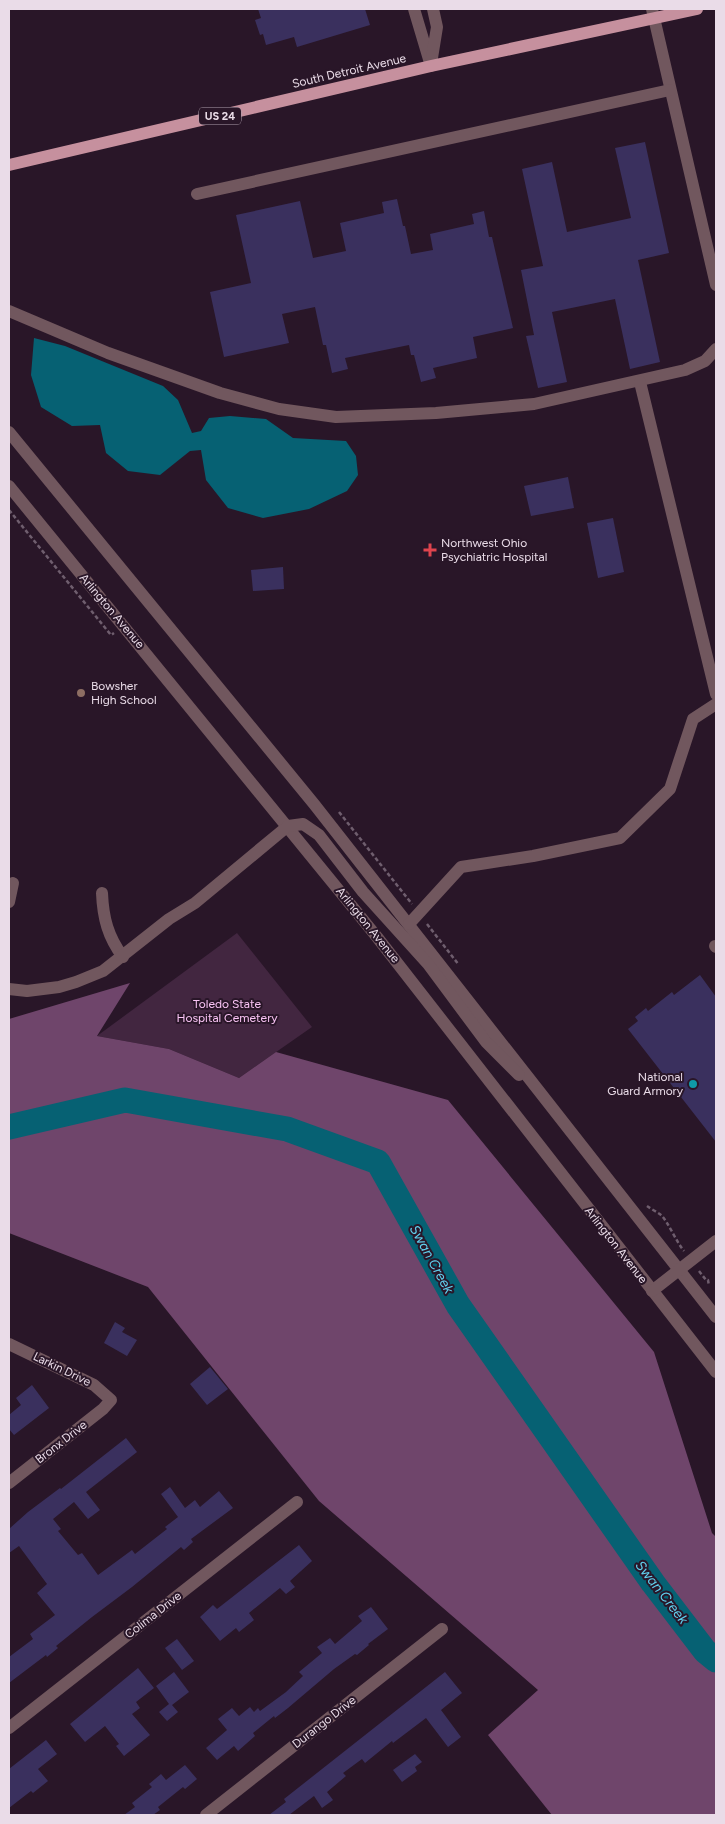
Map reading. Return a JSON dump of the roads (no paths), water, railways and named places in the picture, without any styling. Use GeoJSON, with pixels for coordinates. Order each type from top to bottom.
{"type":"FeatureCollection","features":[{"type":"Feature","properties":{"kind":"main road","name":"South Detroit Avenue"},"geometry":{"type":"LineString","coordinates":[[9,165],[653,14],[698,9]]}},
{"type":"Feature","properties":{"kind":"street"},"geometry":{"type":"LineString","coordinates":[[414,9],[431,66]]}},
{"type":"Feature","properties":{"kind":"street"},"geometry":{"type":"LineString","coordinates":[[431,66],[437,27],[434,9]]}},
{"type":"Feature","properties":{"kind":"street"},"geometry":{"type":"LineString","coordinates":[[653,14],[716,286]]}},
{"type":"Feature","properties":{"kind":"street"},"geometry":{"type":"LineString","coordinates":[[196,194],[670,90]]}},
{"type":"Feature","properties":{"kind":"street"},"geometry":{"type":"LineString","coordinates":[[9,311],[116,356],[204,388],[272,407],[336,417],[436,413],[534,404],[640,382],[695,366],[705,361],[716,348]]}},
{"type":"Feature","properties":{"kind":"street"},"geometry":{"type":"LineString","coordinates":[[640,382],[716,694]]}},
{"type":"Feature","properties":{"kind":"street"},"geometry":{"type":"LineString","coordinates":[[9,432],[314,804],[716,1316]]}},
{"type":"Feature","properties":{"kind":"street","name":"Arlington Avenue"},"geometry":{"type":"LineString","coordinates":[[9,486],[377,937],[716,1372]]}},
{"type":"Feature","properties":{"kind":"street"},"geometry":{"type":"LineString","coordinates":[[409,924],[460,867],[533,856],[620,838],[670,789],[693,719],[716,704]]}},
{"type":"Feature","properties":{"kind":"street"},"geometry":{"type":"LineString","coordinates":[[9,989],[43,990],[76,982],[103,971],[169,919],[195,902],[288,826],[303,824],[319,835],[363,892],[428,964],[486,1042],[559,1116]]}},
{"type":"Feature","properties":{"kind":"street"},"geometry":{"type":"LineString","coordinates":[[9,902],[13,883]]}},
{"type":"Feature","properties":{"kind":"street"},"geometry":{"type":"LineString","coordinates":[[102,893],[106,927],[113,943],[123,957]]}},
{"type":"Feature","properties":{"kind":"street"},"geometry":{"type":"LineString","coordinates":[[652,1291],[716,1241]]}},
{"type":"Feature","properties":{"kind":"street","name":"Larkin Drive"},"geometry":{"type":"LineString","coordinates":[[9,1344],[94,1386],[111,1400]]}},
{"type":"Feature","properties":{"kind":"street","name":"Bronx Drive"},"geometry":{"type":"LineString","coordinates":[[9,1483],[104,1408],[111,1400]]}},
{"type":"Feature","properties":{"kind":"street","name":"Colima Drive"},"geometry":{"type":"LineString","coordinates":[[9,1728],[297,1502]]}},
{"type":"Feature","properties":{"kind":"street","name":"Durango Drive"},"geometry":{"type":"LineString","coordinates":[[206,1815],[442,1629]]}},
{"type":"Feature","properties":{"kind":"water"},"geometry":{"type":"Polygon","coordinates":[[[34,338],[65,346],[163,386],[178,400],[192,433],[201,431],[209,418],[230,416],[266,419],[293,438],[346,441],[356,456],[358,475],[347,491],[309,509],[263,518],[228,508],[206,480],[201,450],[190,451],[160,475],[128,471],[106,453],[100,425],[72,426],[41,407],[31,375],[34,338]]]}},
{"type":"Feature","properties":{"kind":"waterway","name":"Swan Creek"},"geometry":{"type":"LineString","coordinates":[[9,1127],[125,1100],[287,1129],[378,1162],[458,1305],[653,1583],[705,1651],[716,1660]]}},
{"type":"Feature","properties":{"kind":"place","name":"Northwest Ohio Psychiatric Hospital"},"geometry":{"type":"Point","coordinates":[430,550]}},
{"type":"Feature","properties":{"kind":"place","name":"Bowsher High School"},"geometry":{"type":"Point","coordinates":[81,693]}},
{"type":"Feature","properties":{"kind":"place","name":"National Guard Armory"},"geometry":{"type":"Point","coordinates":[693,1084]}},
{"type":"Feature","properties":{"kind":"park label","name":"Toledo State Hospital Cemetery"},"geometry":{"type":"Point","coordinates":[227,1011]}}]}
